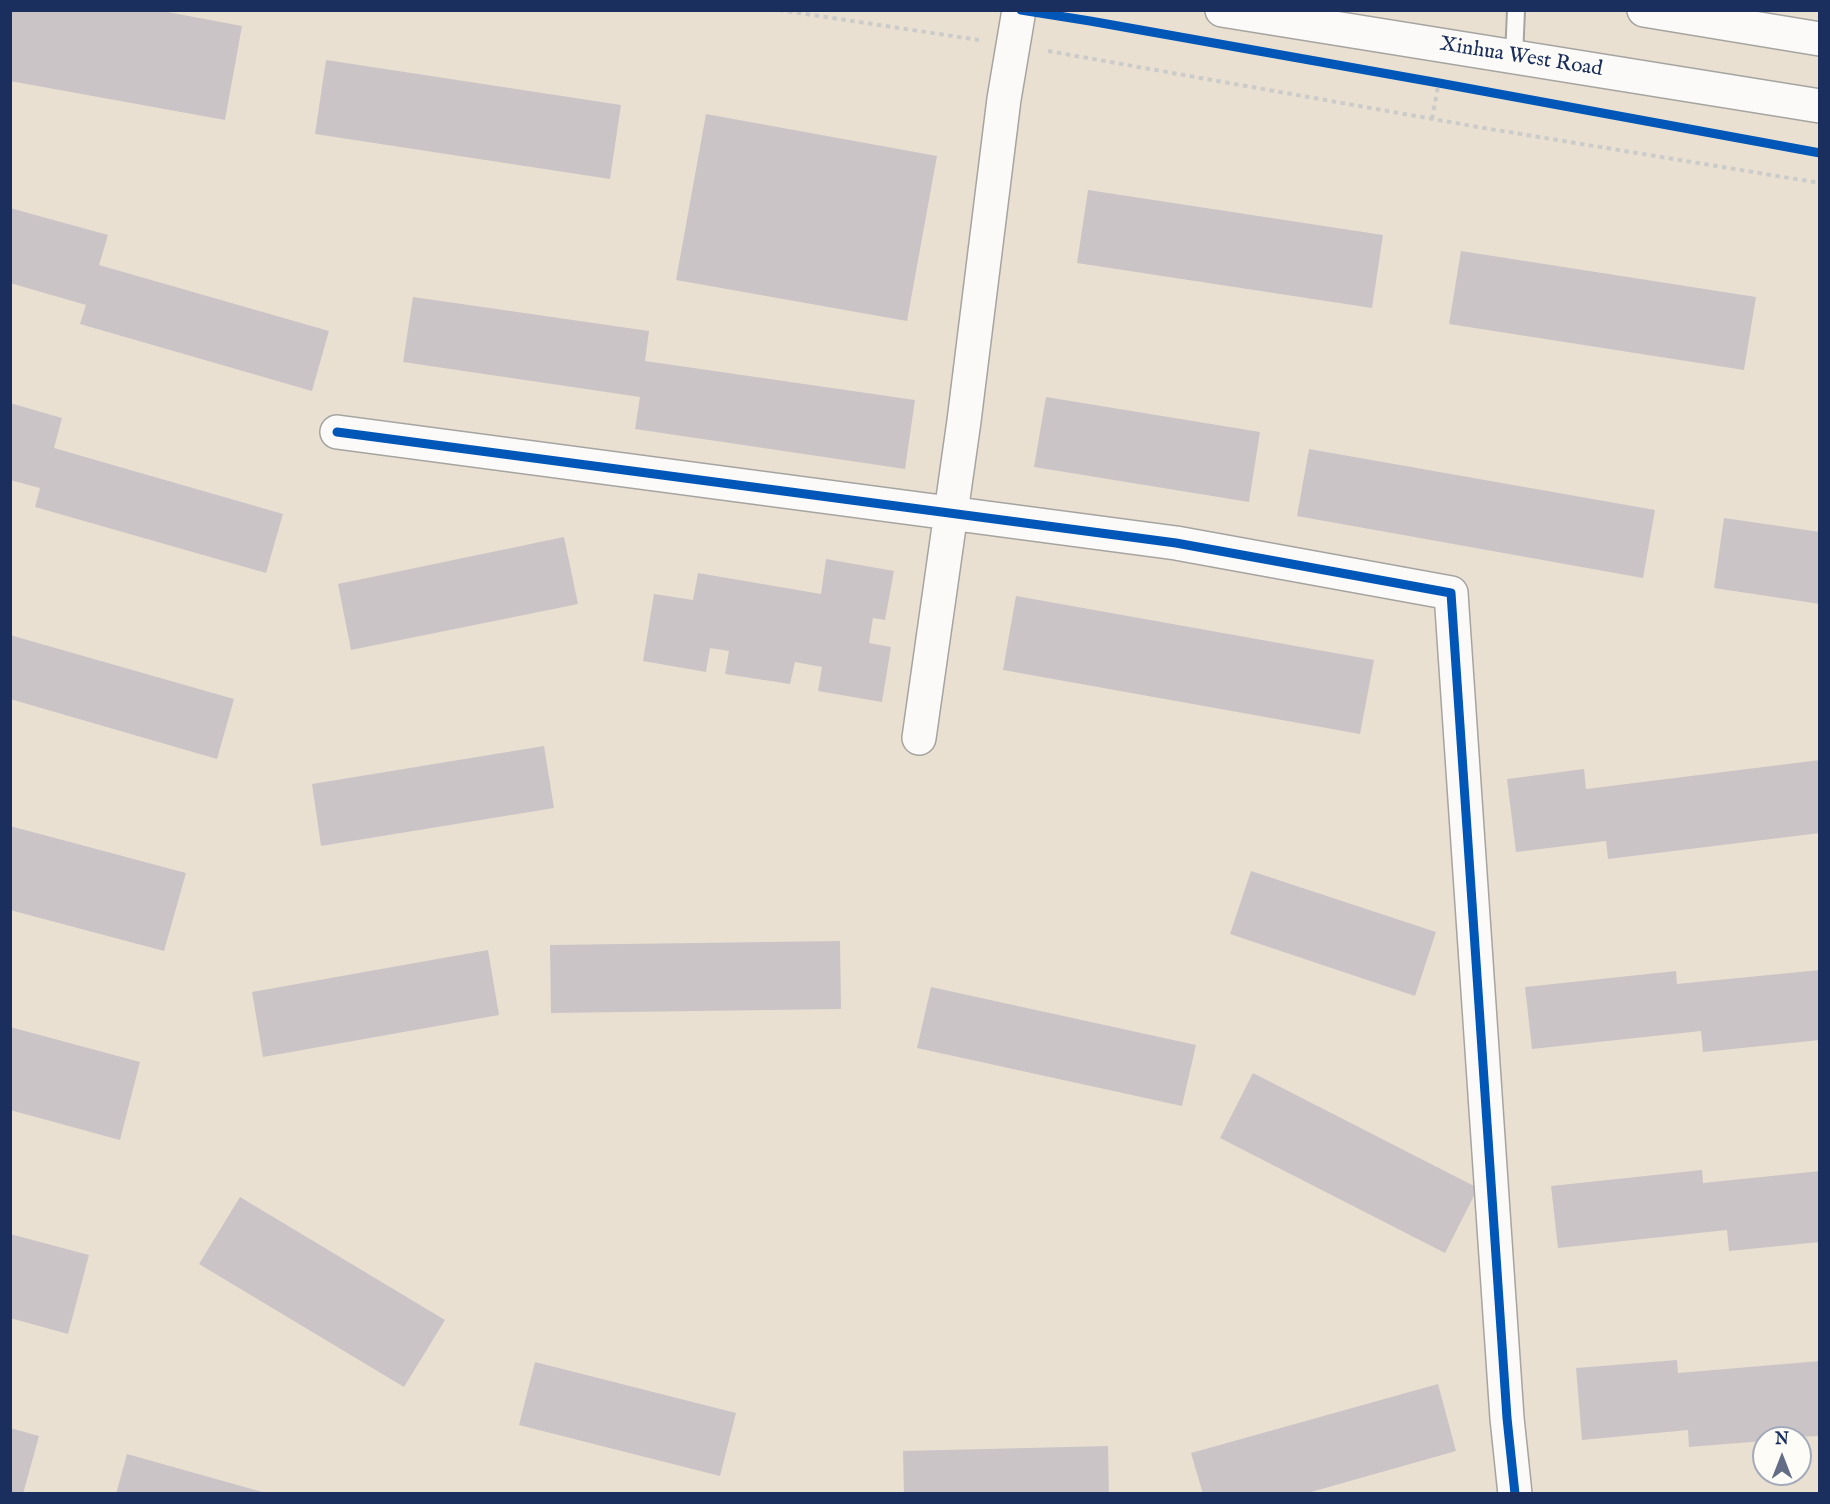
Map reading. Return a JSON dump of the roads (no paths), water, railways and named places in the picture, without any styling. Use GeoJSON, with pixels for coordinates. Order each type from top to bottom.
{"type":"FeatureCollection","features":[{"type":"Feature","properties":{"kind":"street"},"geometry":{"type":"LineString","coordinates":[[919,738],[951,513],[1004,99],[1019,10]]}},
{"type":"Feature","properties":{"kind":"street","name":"Xinhua West Road"},"geometry":{"type":"LineString","coordinates":[[1222,10],[1820,106]]}},
{"type":"Feature","properties":{"kind":"street"},"geometry":{"type":"LineString","coordinates":[[1644,10],[1820,39]]}},
{"type":"Feature","properties":{"kind":"street"},"geometry":{"type":"LineString","coordinates":[[337,432],[1176,543],[1451,593],[1506,1418],[1515,1494]]}},
{"type":"Feature","properties":{"kind":"lane"},"geometry":{"type":"LineString","coordinates":[[1514,57],[1516,10]]}}]}
